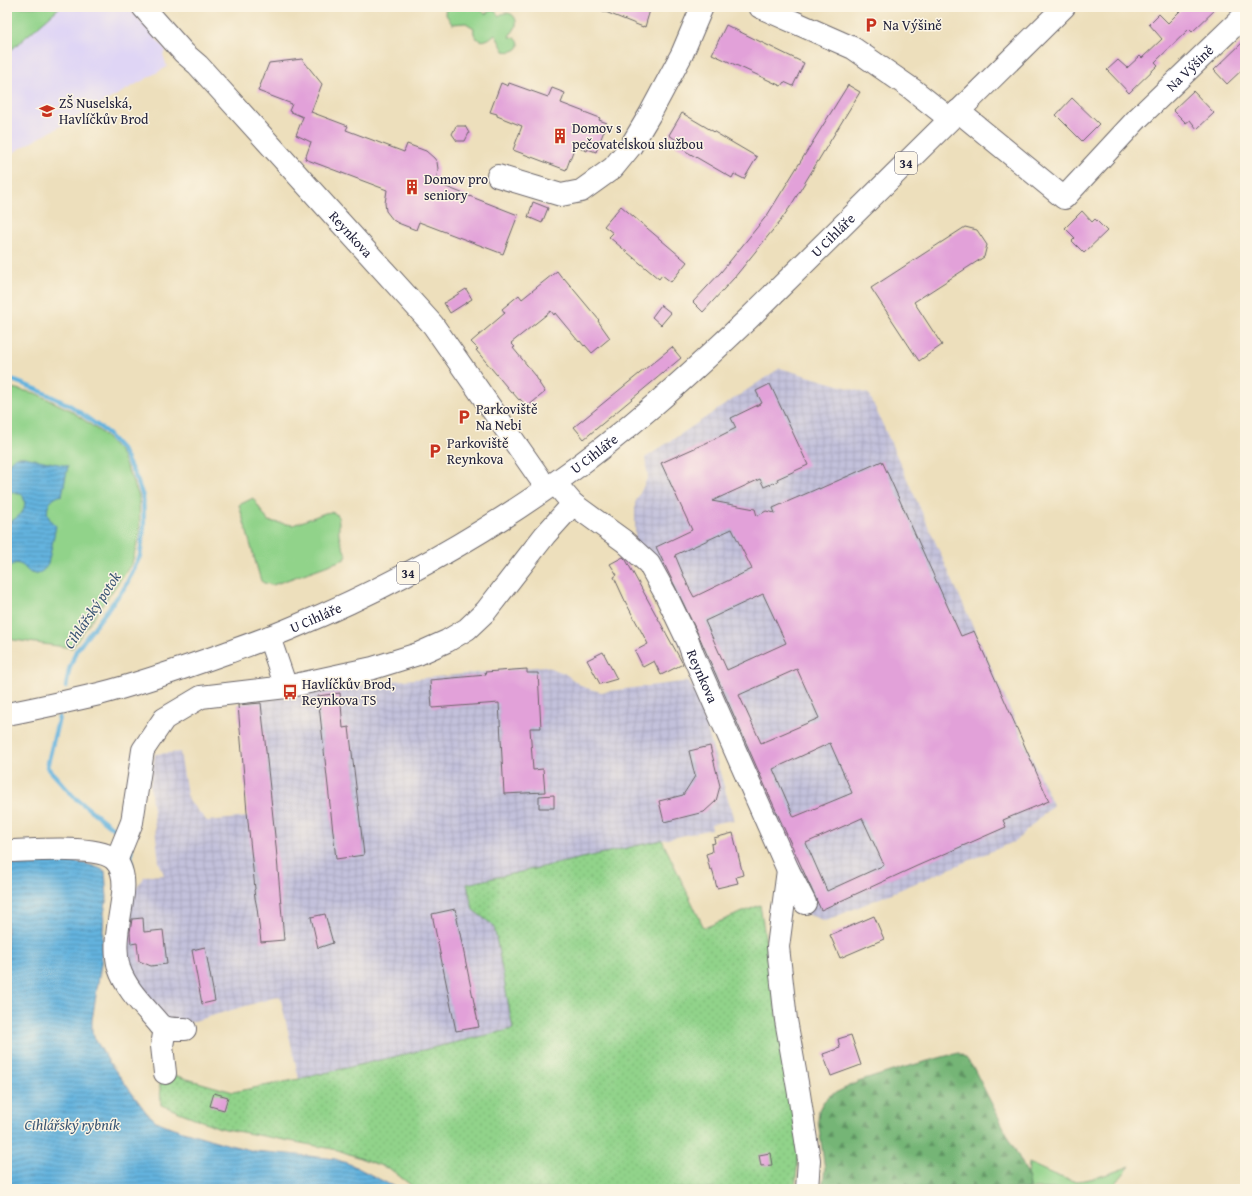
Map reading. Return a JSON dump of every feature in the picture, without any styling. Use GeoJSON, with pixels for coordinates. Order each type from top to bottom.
{"type":"FeatureCollection","features":[{"type":"Feature","properties":{"kind":"street","name":"Reynkova"},"geometry":{"type":"LineString","coordinates":[[143,7],[184,53],[198,65],[433,325],[547,480],[573,504],[624,541],[649,564],[688,641],[788,870],[805,903]]}},
{"type":"Feature","properties":{"kind":"street"},"geometry":{"type":"LineString","coordinates":[[498,176],[561,195],[581,191],[613,168],[631,146],[650,114],[682,54],[702,7]]}},
{"type":"Feature","properties":{"kind":"street","name":"Na Výšině"},"geometry":{"type":"LineString","coordinates":[[760,7],[853,48],[912,89],[954,115],[1064,198],[1138,118],[1245,15]]}},
{"type":"Feature","properties":{"kind":"street","name":"U Cihláře"},"geometry":{"type":"LineString","coordinates":[[7,714],[70,701],[141,682],[269,637],[350,602],[463,542],[547,480],[627,428],[698,366],[754,313],[1064,7]]}},
{"type":"Feature","properties":{"kind":"street"},"geometry":{"type":"LineString","coordinates":[[116,861],[132,822],[143,750],[164,719],[201,697],[286,687],[373,668],[432,649],[459,635],[478,620],[545,534],[573,504]]}},
{"type":"Feature","properties":{"kind":"street"},"geometry":{"type":"LineString","coordinates":[[269,637],[286,687]]}},
{"type":"Feature","properties":{"kind":"street"},"geometry":{"type":"LineString","coordinates":[[7,851],[82,851],[102,853],[116,861],[121,871],[123,882],[123,894],[117,939],[120,968],[125,982],[160,1025],[175,1029],[162,1046],[165,1073]]}},
{"type":"Feature","properties":{"kind":"street"},"geometry":{"type":"LineString","coordinates":[[788,870],[778,947],[786,1020],[809,1160],[807,1189]]}},
{"type":"Feature","properties":{"kind":"shaded area","name":"ZŠ Nuselská, Havlíčkův Brod"},"geometry":{"type":"Polygon","coordinates":[[[7,7],[128,7],[166,50],[163,54],[167,67],[7,156],[7,7]]]}},
{"type":"Feature","properties":{"kind":"shaded area"},"geometry":{"type":"Polygon","coordinates":[[[780,368],[869,394],[1053,805],[1016,841],[825,921],[807,914],[797,904],[635,546],[635,503],[648,477],[645,458],[780,368]]]}},
{"type":"Feature","properties":{"kind":"shaded area"},"geometry":{"type":"Polygon","coordinates":[[[545,666],[564,673],[583,687],[601,692],[689,681],[690,685],[695,688],[734,820],[711,824],[712,829],[467,884],[473,910],[494,925],[513,1029],[299,1079],[280,996],[184,1024],[162,1020],[125,968],[125,916],[137,886],[145,876],[164,875],[159,862],[150,785],[155,754],[180,752],[188,800],[207,821],[248,817],[238,704],[394,681],[545,666]]]}},
{"type":"Feature","properties":{"kind":"green space"},"geometry":{"type":"Polygon","coordinates":[[[7,7],[60,7],[10,51],[7,48],[7,7]]]}},
{"type":"Feature","properties":{"kind":"green space"},"geometry":{"type":"Polygon","coordinates":[[[446,7],[471,7],[472,9],[476,7],[485,14],[491,10],[495,11],[499,16],[509,13],[515,17],[516,24],[515,29],[509,36],[517,40],[519,43],[518,48],[508,52],[504,51],[495,34],[483,41],[476,38],[474,28],[466,23],[452,24],[445,13],[446,7]]]}},
{"type":"Feature","properties":{"kind":"green space"},"geometry":{"type":"Polygon","coordinates":[[[7,387],[35,393],[70,410],[102,433],[120,452],[139,496],[140,533],[132,563],[72,648],[7,639],[7,387]]]}},
{"type":"Feature","properties":{"kind":"green space"},"geometry":{"type":"Polygon","coordinates":[[[253,498],[268,521],[293,525],[325,513],[335,513],[339,522],[340,540],[347,556],[345,559],[273,585],[264,583],[261,581],[239,505],[253,498]]]}},
{"type":"Feature","properties":{"kind":"green space"},"geometry":{"type":"Polygon","coordinates":[[[662,840],[704,928],[760,905],[800,1139],[795,1189],[416,1189],[390,1169],[338,1150],[220,1128],[161,1105],[159,1071],[233,1092],[299,1079],[513,1029],[494,926],[473,910],[467,884],[662,840]]]}},
{"type":"Feature","properties":{"kind":"green space"},"geometry":{"type":"Polygon","coordinates":[[[959,1053],[966,1058],[974,1069],[1028,1175],[1029,1189],[822,1189],[825,1169],[818,1121],[819,1110],[823,1102],[829,1096],[858,1082],[902,1068],[959,1053]]]}},
{"type":"Feature","properties":{"kind":"green space"},"geometry":{"type":"Polygon","coordinates":[[[1029,1163],[1059,1177],[1076,1181],[1096,1177],[1130,1166],[1111,1189],[1029,1189],[1029,1163]]]}},
{"type":"Feature","properties":{"kind":"water"},"geometry":{"type":"Polygon","coordinates":[[[16,457],[24,457],[68,466],[62,495],[52,500],[48,508],[49,517],[56,526],[48,564],[41,572],[36,574],[33,574],[17,564],[7,568],[7,524],[22,512],[25,505],[22,494],[12,492],[7,485],[8,466],[9,463],[16,457]]]}},
{"type":"Feature","properties":{"kind":"water","name":"Cihlářský rybník"},"geometry":{"type":"Polygon","coordinates":[[[52,861],[79,863],[105,871],[107,898],[104,913],[101,964],[92,1020],[92,1032],[109,1062],[146,1112],[156,1121],[173,1128],[254,1151],[335,1159],[352,1165],[398,1189],[7,1189],[7,864],[52,861]]]}},
{"type":"Feature","properties":{"kind":"building"},"geometry":{"type":"Polygon","coordinates":[[[593,7],[645,7],[650,10],[645,27],[643,27],[593,7]]]}},
{"type":"Feature","properties":{"kind":"building"},"geometry":{"type":"Polygon","coordinates":[[[1184,7],[1218,7],[1192,32],[1189,29],[1155,62],[1158,65],[1129,93],[1107,70],[1118,60],[1127,68],[1140,56],[1142,58],[1162,39],[1149,24],[1159,14],[1168,23],[1184,7]]]}},
{"type":"Feature","properties":{"kind":"building"},"geometry":{"type":"Polygon","coordinates":[[[726,25],[804,63],[793,86],[784,82],[781,86],[712,54],[726,25]]]}},
{"type":"Feature","properties":{"kind":"building"},"geometry":{"type":"Polygon","coordinates":[[[1245,40],[1245,67],[1227,84],[1214,70],[1245,40]]]}},
{"type":"Feature","properties":{"kind":"building","name":"Domov pro seniory"},"geometry":{"type":"Polygon","coordinates":[[[302,59],[322,84],[311,112],[348,126],[346,130],[404,152],[407,144],[426,151],[437,162],[438,169],[436,183],[518,215],[503,254],[419,222],[416,230],[398,223],[393,220],[386,211],[385,203],[387,190],[305,159],[311,142],[296,135],[303,117],[289,111],[292,104],[258,91],[269,63],[302,59]]]}},
{"type":"Feature","properties":{"kind":"building","name":"Domov s pečovatelskou službou"},"geometry":{"type":"Polygon","coordinates":[[[501,83],[508,86],[509,83],[548,97],[552,88],[565,93],[561,103],[600,118],[599,120],[607,123],[596,152],[588,149],[587,151],[575,146],[566,170],[513,150],[522,126],[490,112],[501,83]]]}},
{"type":"Feature","properties":{"kind":"building"},"geometry":{"type":"Polygon","coordinates":[[[848,85],[860,92],[790,207],[734,278],[703,312],[693,302],[721,272],[768,214],[848,85]]]}},
{"type":"Feature","properties":{"kind":"building"},"geometry":{"type":"Polygon","coordinates":[[[1193,91],[1214,113],[1197,129],[1190,120],[1186,123],[1173,110],[1193,91]]]}},
{"type":"Feature","properties":{"kind":"building"},"geometry":{"type":"Polygon","coordinates":[[[1072,98],[1099,124],[1082,141],[1056,115],[1072,98]]]}},
{"type":"Feature","properties":{"kind":"building"},"geometry":{"type":"Polygon","coordinates":[[[682,113],[757,157],[744,179],[734,174],[732,178],[675,145],[678,141],[669,135],[682,113]]]}},
{"type":"Feature","properties":{"kind":"building"},"geometry":{"type":"Polygon","coordinates":[[[456,126],[465,126],[469,133],[465,141],[457,141],[452,134],[456,126]]]}},
{"type":"Feature","properties":{"kind":"building"},"geometry":{"type":"Polygon","coordinates":[[[533,202],[548,208],[542,223],[528,217],[533,202]]]}},
{"type":"Feature","properties":{"kind":"building"},"geometry":{"type":"Polygon","coordinates":[[[621,206],[687,262],[671,282],[662,275],[659,279],[609,237],[613,233],[604,226],[621,206]]]}},
{"type":"Feature","properties":{"kind":"building"},"geometry":{"type":"Polygon","coordinates":[[[1082,211],[1092,222],[1095,219],[1107,231],[1084,253],[1072,241],[1075,238],[1065,228],[1082,211]]]}},
{"type":"Feature","properties":{"kind":"building"},"geometry":{"type":"Polygon","coordinates":[[[965,227],[977,230],[987,245],[984,257],[914,302],[942,345],[919,361],[871,288],[965,227]]]}},
{"type":"Feature","properties":{"kind":"building"},"geometry":{"type":"Polygon","coordinates":[[[557,271],[599,320],[598,321],[610,338],[592,353],[585,345],[584,346],[580,341],[579,342],[555,313],[554,315],[551,311],[511,343],[515,347],[513,348],[536,376],[545,392],[527,407],[511,392],[471,342],[505,313],[502,309],[519,295],[522,299],[557,271]]]}},
{"type":"Feature","properties":{"kind":"building"},"geometry":{"type":"Polygon","coordinates":[[[466,289],[472,299],[450,313],[444,303],[466,289]]]}},
{"type":"Feature","properties":{"kind":"building"},"geometry":{"type":"Polygon","coordinates":[[[661,305],[671,313],[661,325],[652,317],[661,305]]]}},
{"type":"Feature","properties":{"kind":"building"},"geometry":{"type":"Polygon","coordinates":[[[672,347],[681,358],[584,439],[574,427],[672,347]]]}},
{"type":"Feature","properties":{"kind":"building"},"geometry":{"type":"Polygon","coordinates":[[[770,384],[808,465],[777,479],[778,481],[764,487],[760,479],[712,501],[755,509],[757,516],[766,511],[775,513],[773,508],[882,461],[961,636],[974,631],[1049,801],[1003,820],[1006,827],[821,910],[699,636],[656,547],[692,530],[661,463],[736,428],[731,418],[762,403],[756,391],[770,384]],[[732,529],[675,555],[694,597],[752,569],[732,529]],[[763,594],[705,621],[727,670],[786,643],[763,594]],[[797,669],[739,695],[761,743],[819,718],[797,669]],[[830,743],[773,769],[794,817],[852,793],[830,743]],[[862,818],[806,843],[827,891],[884,865],[862,818]]]}},
{"type":"Feature","properties":{"kind":"building"},"geometry":{"type":"Polygon","coordinates":[[[623,557],[683,664],[661,675],[654,661],[643,667],[635,651],[648,644],[626,603],[614,577],[617,575],[610,564],[623,557]]]}},
{"type":"Feature","properties":{"kind":"building"},"geometry":{"type":"Polygon","coordinates":[[[603,652],[617,679],[600,684],[587,660],[603,652]]]}},
{"type":"Feature","properties":{"kind":"building"},"geometry":{"type":"Polygon","coordinates":[[[527,669],[527,673],[538,673],[541,728],[530,728],[533,770],[543,769],[545,792],[504,794],[499,703],[432,708],[430,680],[486,675],[485,672],[527,669]]]}},
{"type":"Feature","properties":{"kind":"building"},"geometry":{"type":"Polygon","coordinates":[[[340,693],[343,728],[349,727],[364,855],[336,859],[318,696],[340,693]]]}},
{"type":"Feature","properties":{"kind":"building"},"geometry":{"type":"Polygon","coordinates":[[[261,703],[284,940],[261,942],[254,890],[238,705],[261,703]]]}},
{"type":"Feature","properties":{"kind":"building"},"geometry":{"type":"Polygon","coordinates":[[[710,746],[720,786],[716,801],[704,812],[664,822],[659,801],[683,795],[695,776],[689,751],[710,746]]]}},
{"type":"Feature","properties":{"kind":"building"},"geometry":{"type":"Polygon","coordinates":[[[554,795],[554,808],[539,808],[539,796],[554,795]]]}},
{"type":"Feature","properties":{"kind":"building"},"geometry":{"type":"Polygon","coordinates":[[[733,833],[743,875],[736,877],[738,883],[717,888],[706,854],[712,852],[711,844],[715,843],[714,838],[733,833]]]}},
{"type":"Feature","properties":{"kind":"building"},"geometry":{"type":"Polygon","coordinates":[[[455,909],[479,1027],[456,1031],[432,914],[455,909]]]}},
{"type":"Feature","properties":{"kind":"building"},"geometry":{"type":"Polygon","coordinates":[[[325,914],[333,943],[318,948],[311,917],[325,914]]]}},
{"type":"Feature","properties":{"kind":"building"},"geometry":{"type":"Polygon","coordinates":[[[874,916],[884,939],[840,958],[830,935],[874,916]]]}},
{"type":"Feature","properties":{"kind":"building"},"geometry":{"type":"Polygon","coordinates":[[[143,918],[144,932],[163,930],[167,964],[151,966],[139,961],[137,943],[131,944],[130,932],[132,919],[143,918]]]}},
{"type":"Feature","properties":{"kind":"building"},"geometry":{"type":"Polygon","coordinates":[[[205,947],[215,1001],[202,1004],[192,950],[205,947]]]}},
{"type":"Feature","properties":{"kind":"building"},"geometry":{"type":"Polygon","coordinates":[[[851,1035],[861,1065],[831,1076],[823,1054],[840,1048],[838,1039],[851,1035]]]}},
{"type":"Feature","properties":{"kind":"building"},"geometry":{"type":"Polygon","coordinates":[[[214,1093],[228,1097],[224,1110],[210,1106],[214,1093]]]}},
{"type":"Feature","properties":{"kind":"building"},"geometry":{"type":"Polygon","coordinates":[[[770,1153],[772,1165],[761,1166],[759,1155],[770,1153]]]}},
{"type":"Feature","properties":{"kind":"waterway","name":"Cihlářský potok"},"geometry":{"type":"LineString","coordinates":[[7,378],[36,389],[71,406],[105,431],[122,450],[137,480],[143,497],[144,526],[140,556],[125,587],[76,651],[69,670],[66,687]]}},
{"type":"Feature","properties":{"kind":"waterway"},"geometry":{"type":"LineString","coordinates":[[59,717],[47,767],[74,797],[119,833]]}},
{"type":"Feature","properties":{"kind":"waterway"},"geometry":{"type":"LineString","coordinates":[[129,870],[131,865],[131,846]]}},
{"type":"Feature","properties":{"kind":"place","name":"Na Výšině"},"geometry":{"type":"Point","coordinates":[871,25]}},
{"type":"Feature","properties":{"kind":"place","name":"ZŠ Nuselská, Havlíčkův Brod"},"geometry":{"type":"Point","coordinates":[47,111]}},
{"type":"Feature","properties":{"kind":"place","name":"Domov s pečovatelskou službou"},"geometry":{"type":"Point","coordinates":[560,136]}},
{"type":"Feature","properties":{"kind":"place","name":"Domov pro seniory"},"geometry":{"type":"Point","coordinates":[412,187]}},
{"type":"Feature","properties":{"kind":"place","name":"Parkoviště Na Nebi"},"geometry":{"type":"Point","coordinates":[464,417]}},
{"type":"Feature","properties":{"kind":"place","name":"Parkoviště Reynkova"},"geometry":{"type":"Point","coordinates":[435,451]}},
{"type":"Feature","properties":{"kind":"place","name":"Havlíčkův Brod, Reynkova TS"},"geometry":{"type":"Point","coordinates":[290,692]}}]}
